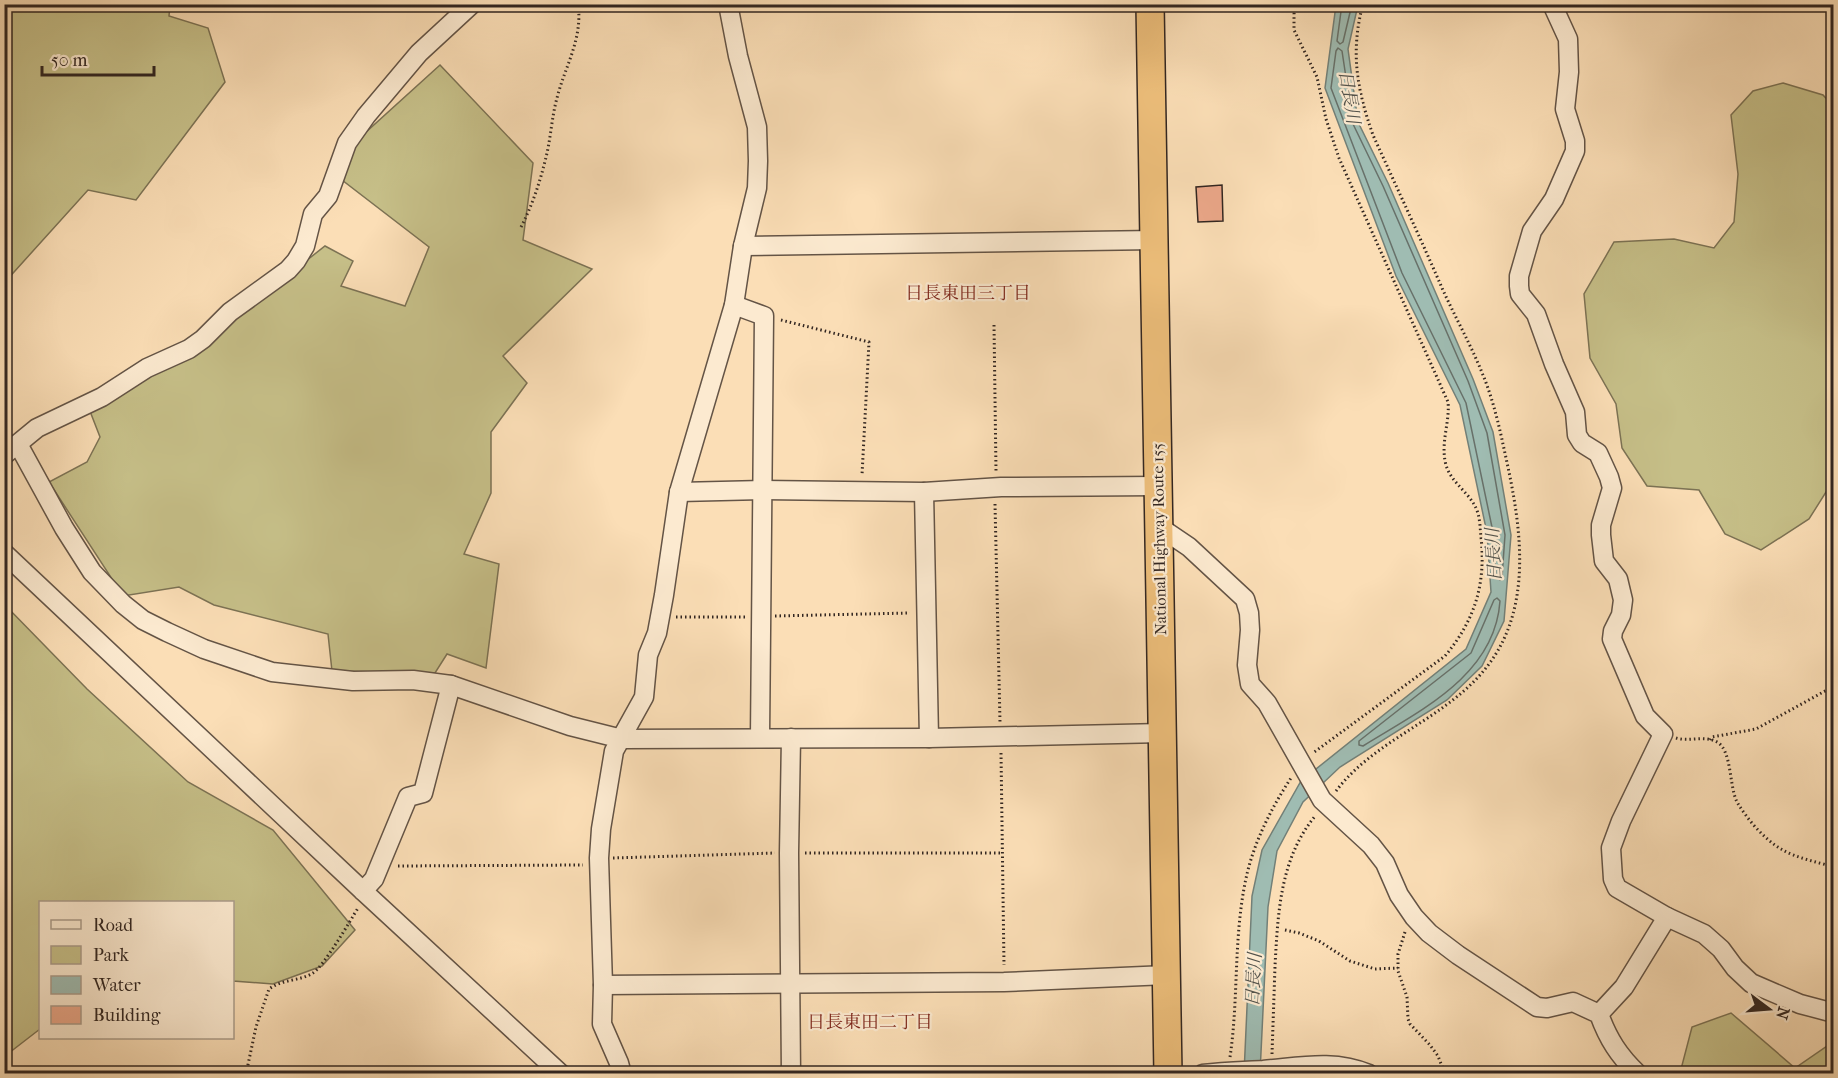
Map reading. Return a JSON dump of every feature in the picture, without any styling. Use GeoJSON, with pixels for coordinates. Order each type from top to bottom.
{"type":"FeatureCollection","features":[{"type":"Feature","properties":{"kind":"highway","name":"National Highway Route 155"},"geometry":{"type":"LineString","coordinates":[[1150,4],[1168,1074]]}},
{"type":"Feature","properties":{"kind":"street"},"geometry":{"type":"LineString","coordinates":[[472,4],[419,53],[366,116],[347,143],[328,196],[314,214],[305,246],[288,270],[230,312],[189,349],[147,368],[102,397],[37,428],[11,449],[92,572],[123,604],[143,620],[204,648],[272,672],[353,681],[413,680],[451,686],[570,726],[622,739],[929,738],[1163,733]]}},
{"type":"Feature","properties":{"kind":"street"},"geometry":{"type":"LineString","coordinates":[[622,1074],[602,1024],[601,830],[614,751],[644,697],[648,655],[657,633],[679,492],[734,305],[743,246],[757,188],[757,127],[738,56],[728,4]]}},
{"type":"Feature","properties":{"kind":"street"},"geometry":{"type":"LineString","coordinates":[[1552,4],[1568,39],[1569,72],[1565,109],[1575,141],[1575,151],[1554,199],[1532,231],[1519,276],[1520,294],[1536,314],[1575,412],[1577,435],[1582,443],[1598,453],[1609,477],[1612,488],[1600,535],[1605,561],[1618,579],[1623,600],[1621,615],[1612,639],[1645,716],[1663,734],[1621,821],[1611,848],[1611,862],[1617,888],[1667,917],[1704,934],[1721,949],[1735,968],[1751,983],[1800,1004],[1833,1013]]}},
{"type":"Feature","properties":{"kind":"street"},"geometry":{"type":"LineString","coordinates":[[743,246],[1155,240]]}},
{"type":"Feature","properties":{"kind":"street"},"geometry":{"type":"LineString","coordinates":[[734,305],[764,316],[760,737]]}},
{"type":"Feature","properties":{"kind":"street"},"geometry":{"type":"LineString","coordinates":[[679,492],[763,490],[924,492],[996,488],[1158,486]]}},
{"type":"Feature","properties":{"kind":"street"},"geometry":{"type":"LineString","coordinates":[[924,492],[929,738]]}},
{"type":"Feature","properties":{"kind":"street"},"geometry":{"type":"LineString","coordinates":[[1158,526],[1189,547],[1245,599],[1249,613],[1247,665],[1251,684],[1267,703],[1324,802],[1371,845],[1385,863],[1399,895],[1414,917],[1429,933],[1458,955],[1537,1007],[1547,1008],[1573,1002],[1599,1014],[1606,1033],[1620,1056],[1638,1074]]}},
{"type":"Feature","properties":{"kind":"street"},"geometry":{"type":"LineString","coordinates":[[4,554],[561,1074]]}},
{"type":"Feature","properties":{"kind":"street"},"geometry":{"type":"LineString","coordinates":[[366,894],[408,797],[423,793],[451,686]]}},
{"type":"Feature","properties":{"kind":"street"},"geometry":{"type":"LineString","coordinates":[[791,738],[789,984],[791,1074]]}},
{"type":"Feature","properties":{"kind":"street"},"geometry":{"type":"LineString","coordinates":[[1599,1014],[1624,987],[1667,917]]}},
{"type":"Feature","properties":{"kind":"street"},"geometry":{"type":"LineString","coordinates":[[603,985],[1022,982],[1167,975]]}},
{"type":"Feature","properties":{"kind":"street"},"geometry":{"type":"LineString","coordinates":[[1203,1074],[1333,1065],[1352,1067],[1369,1074]]}},
{"type":"Feature","properties":{"kind":"path"},"geometry":{"type":"LineString","coordinates":[[521,227],[532,206],[546,154],[557,98],[577,39],[580,22],[578,4]]}},
{"type":"Feature","properties":{"kind":"path"},"geometry":{"type":"LineString","coordinates":[[1232,1071],[1240,923],[1247,875],[1255,845],[1290,779],[1303,764],[1324,744],[1445,656],[1469,622],[1483,568],[1476,508],[1451,477],[1446,465],[1444,440],[1449,413],[1448,402],[1339,158],[1326,118],[1317,77],[1294,30],[1296,4]]}},
{"type":"Feature","properties":{"kind":"path"},"geometry":{"type":"LineString","coordinates":[[1268,1069],[1281,892],[1297,843],[1324,802],[1360,764],[1447,706],[1485,670],[1503,644],[1510,628],[1521,553],[1511,482],[1484,376],[1461,331],[1373,135],[1362,104],[1356,61],[1358,23],[1363,4]]}},
{"type":"Feature","properties":{"kind":"path"},"geometry":{"type":"LineString","coordinates":[[764,316],[869,342],[861,491]]}},
{"type":"Feature","properties":{"kind":"path"},"geometry":{"type":"LineString","coordinates":[[994,325],[996,488]]}},
{"type":"Feature","properties":{"kind":"path"},"geometry":{"type":"LineString","coordinates":[[660,616],[761,617],[927,613]]}},
{"type":"Feature","properties":{"kind":"path"},"geometry":{"type":"LineString","coordinates":[[1710,740],[1712,737],[1756,729],[1827,690],[1833,692]]}},
{"type":"Feature","properties":{"kind":"path"},"geometry":{"type":"LineString","coordinates":[[1663,734],[1684,741],[1718,742],[1725,749],[1737,801],[1754,825],[1781,850],[1833,867]]}},
{"type":"Feature","properties":{"kind":"path"},"geometry":{"type":"LineString","coordinates":[[379,867],[600,865]]}},
{"type":"Feature","properties":{"kind":"path"},"geometry":{"type":"LineString","coordinates":[[246,1074],[263,1000],[269,989],[313,973],[339,940],[366,894]]}},
{"type":"Feature","properties":{"kind":"path"},"geometry":{"type":"LineString","coordinates":[[1414,917],[1403,936],[1398,954],[1398,968],[1407,997],[1410,1024],[1438,1056],[1445,1074]]}},
{"type":"Feature","properties":{"kind":"path"},"geometry":{"type":"LineString","coordinates":[[1285,930],[1319,941],[1350,961],[1375,969],[1398,968]]}},
{"type":"Feature","properties":{"kind":"green space"},"geometry":{"type":"Polygon","coordinates":[[[5,4],[170,5],[169,16],[208,28],[225,82],[136,200],[88,190],[5,282],[5,4]]]}},
{"type":"Feature","properties":{"kind":"green space"},"geometry":{"type":"Polygon","coordinates":[[[440,65],[533,163],[523,240],[592,269],[503,356],[527,383],[491,432],[491,493],[464,554],[499,564],[486,668],[447,654],[435,673],[332,671],[328,634],[214,605],[179,587],[123,596],[49,482],[87,462],[100,437],[88,406],[205,340],[325,246],[353,261],[341,286],[405,306],[429,247],[342,180],[354,143],[440,65]]]}},
{"type":"Feature","properties":{"kind":"green space"},"geometry":{"type":"Polygon","coordinates":[[[1783,83],[1823,95],[1833,106],[1833,481],[1809,519],[1761,550],[1725,534],[1699,490],[1647,486],[1622,448],[1616,404],[1590,358],[1584,294],[1614,242],[1674,239],[1714,248],[1734,222],[1738,174],[1731,115],[1753,91],[1783,83]]]}},
{"type":"Feature","properties":{"kind":"green space"},"geometry":{"type":"Polygon","coordinates":[[[5,605],[87,689],[188,782],[273,830],[355,930],[322,966],[273,984],[234,981],[234,901],[39,901],[39,1030],[5,1056],[5,605]]]}},
{"type":"Feature","properties":{"kind":"green space"},"geometry":{"type":"Polygon","coordinates":[[[1731,1013],[1795,1068],[1833,1042],[1833,1073],[1680,1073],[1692,1027],[1731,1013]]]}},
{"type":"Feature","properties":{"kind":"water","name":"日長川"},"geometry":{"type":"Polygon","coordinates":[[[1336,5],[1358,5],[1348,49],[1358,122],[1388,183],[1473,379],[1493,432],[1511,535],[1504,621],[1482,666],[1447,700],[1340,767],[1303,802],[1277,851],[1268,907],[1260,1073],[1244,1074],[1252,896],[1262,850],[1301,781],[1466,649],[1491,592],[1487,533],[1460,405],[1396,276],[1325,88],[1336,5]]]}},
{"type":"Feature","properties":{"kind":"building"},"geometry":{"type":"Polygon","coordinates":[[[1222,185],[1223,221],[1198,222],[1196,187],[1222,185]]]}},
{"type":"Feature","properties":{"kind":"district","name":"日長東田三丁目"},"geometry":{"type":"Point","coordinates":[968,293]}},
{"type":"Feature","properties":{"kind":"district","name":"日長東田二丁目"},"geometry":{"type":"Point","coordinates":[870,1022]}}]}
